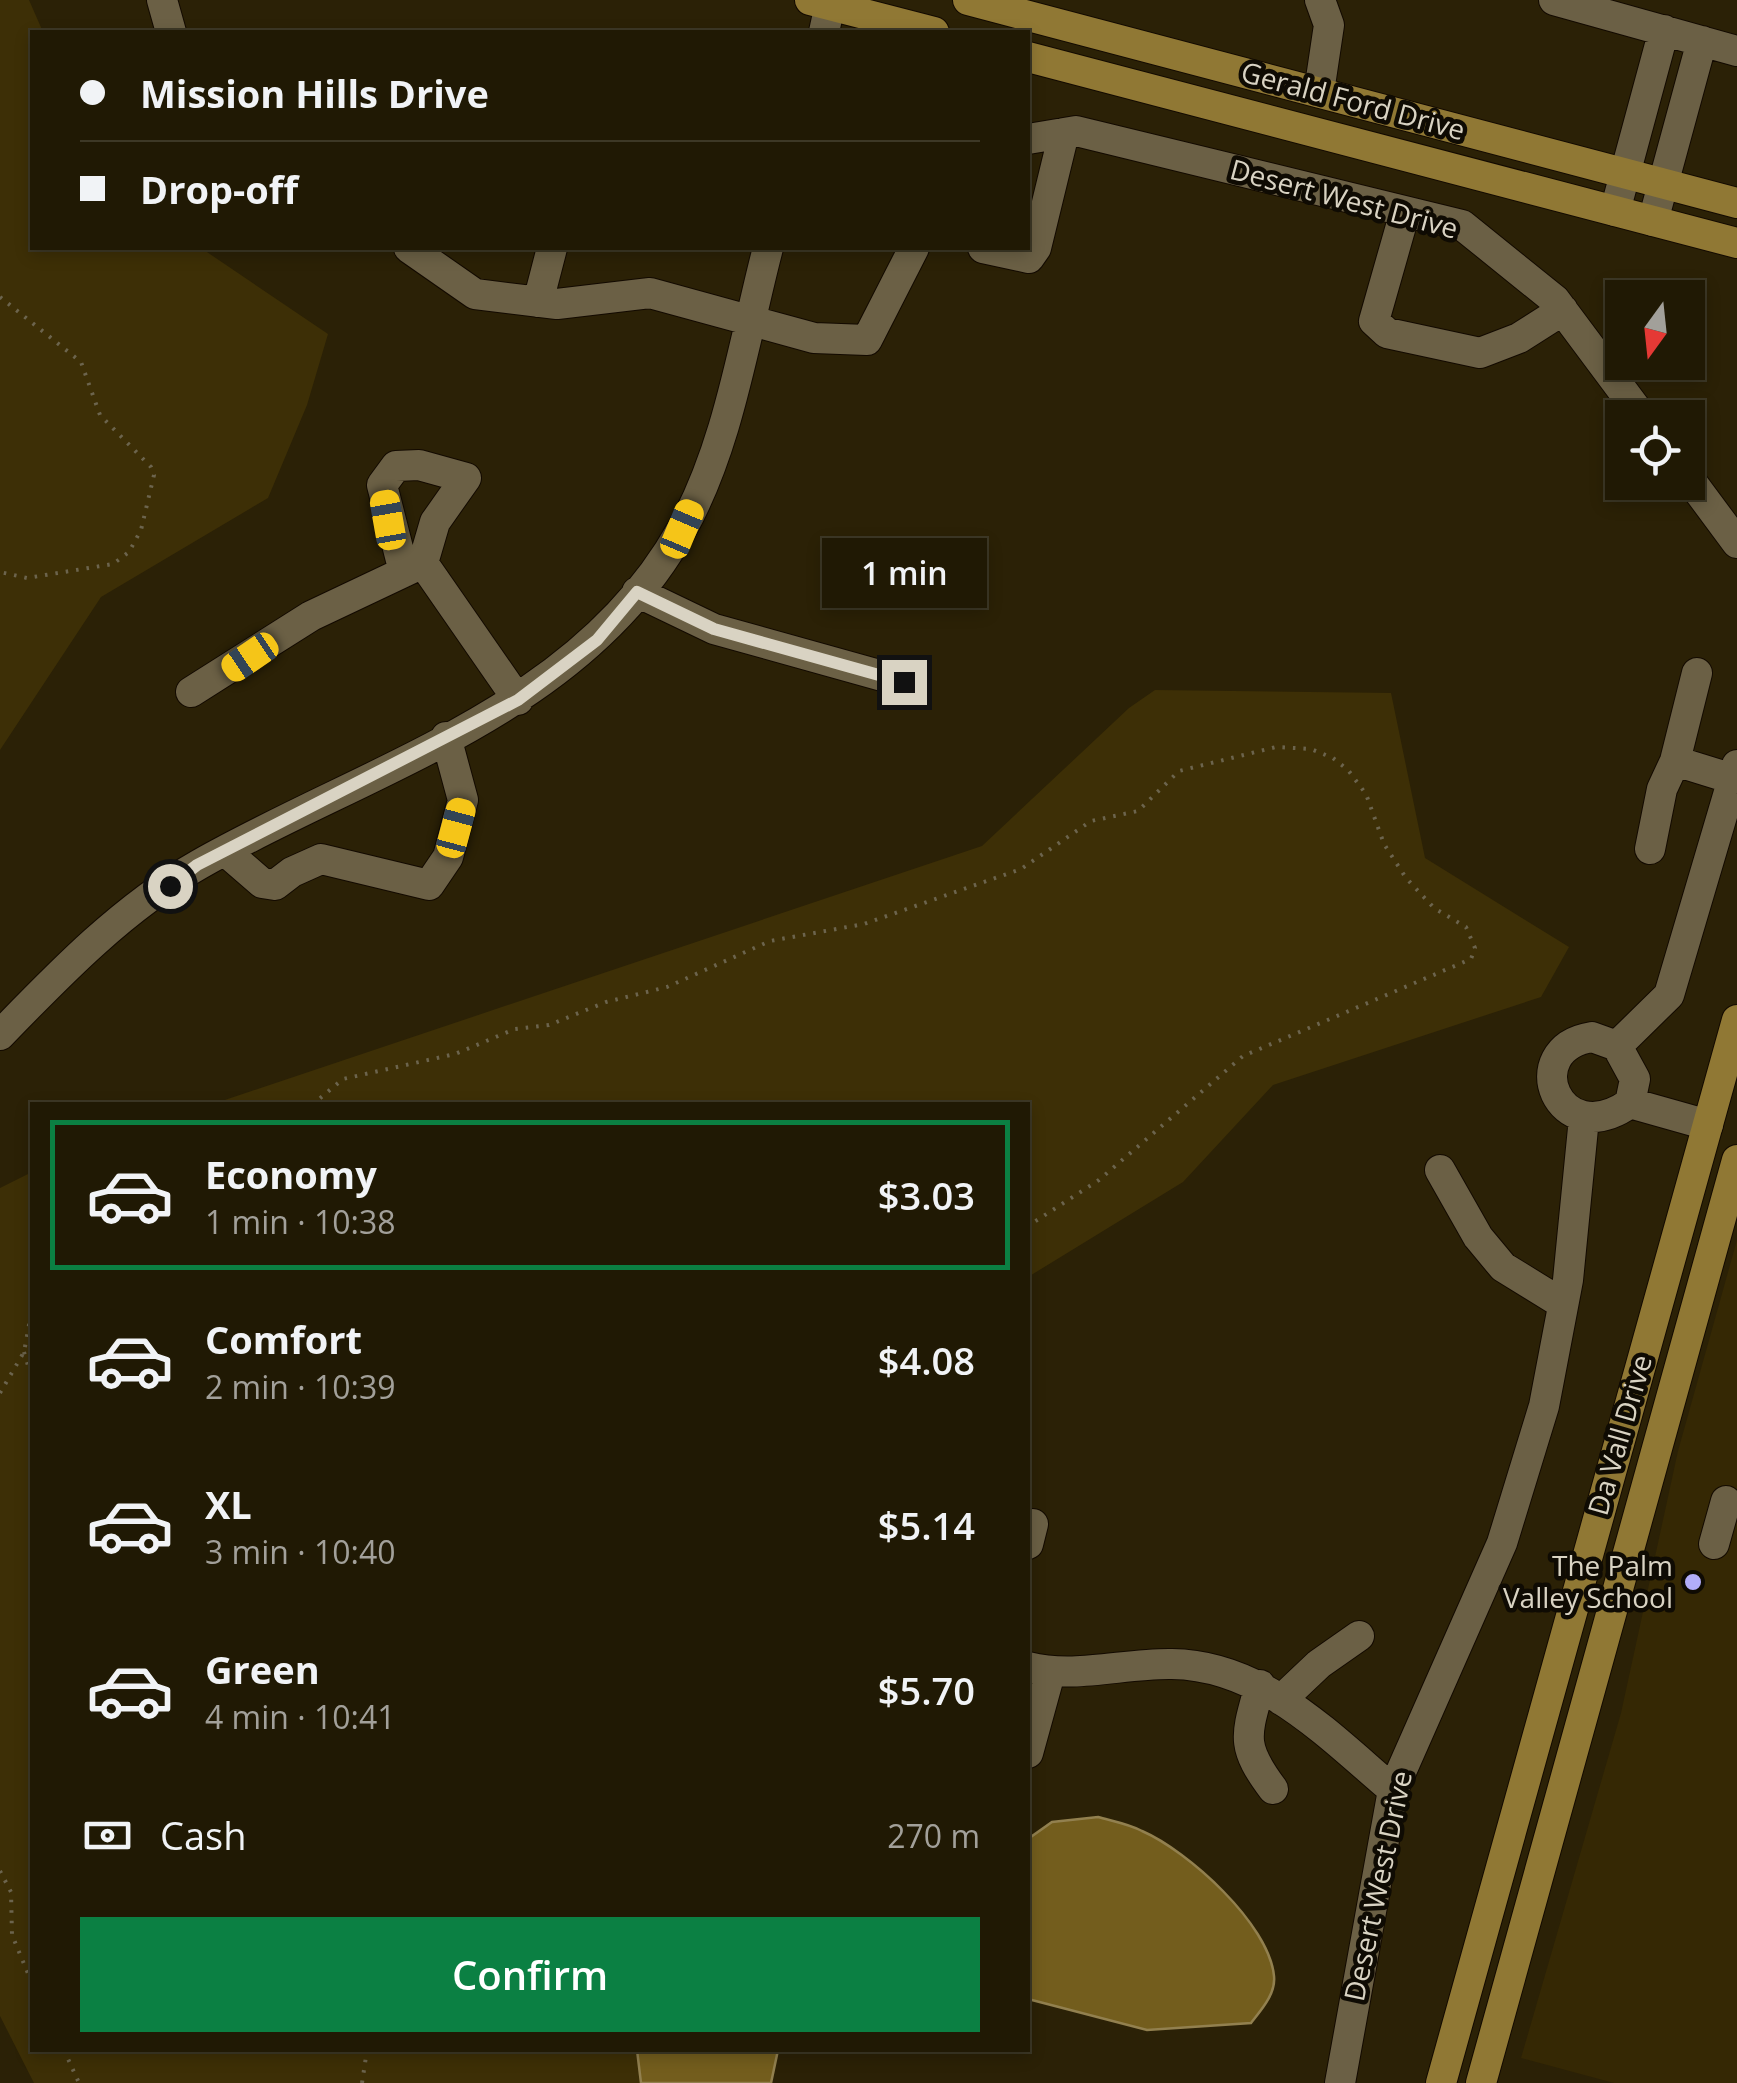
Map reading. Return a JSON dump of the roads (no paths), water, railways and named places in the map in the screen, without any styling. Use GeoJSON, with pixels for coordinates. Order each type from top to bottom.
{"type":"FeatureCollection","features":[{"type":"Feature","properties":{"kind":"main road","name":"Gerald Ford Drive"},"geometry":{"type":"LineString","coordinates":[[968,0],[1737,203]]}},
{"type":"Feature","properties":{"kind":"main road"},"geometry":{"type":"LineString","coordinates":[[824,9],[924,30]]}},
{"type":"Feature","properties":{"kind":"main road","name":"Gerald Ford Drive"},"geometry":{"type":"LineString","coordinates":[[1030,58],[1737,243]]}},
{"type":"Feature","properties":{"kind":"main road","name":"Da Vall Drive"},"geometry":{"type":"LineString","coordinates":[[1440,2083],[1737,1020]]}},
{"type":"Feature","properties":{"kind":"main road","name":"Da Vall Drive"},"geometry":{"type":"LineString","coordinates":[[1481,2083],[1737,1160]]}},
{"type":"Feature","properties":{"kind":"street"},"geometry":{"type":"LineString","coordinates":[[162,0],[170,30]]}},
{"type":"Feature","properties":{"kind":"street"},"geometry":{"type":"LineString","coordinates":[[1319,92],[1329,25],[1320,0]]}},
{"type":"Feature","properties":{"kind":"street"},"geometry":{"type":"LineString","coordinates":[[1554,0],[1737,51]]}},
{"type":"Feature","properties":{"kind":"street"},"geometry":{"type":"LineString","coordinates":[[1615,211],[1664,30]]}},
{"type":"Feature","properties":{"kind":"street"},"geometry":{"type":"LineString","coordinates":[[1653,221],[1702,41]]}},
{"type":"Feature","properties":{"kind":"street","name":"Desert West Drive"},"geometry":{"type":"LineString","coordinates":[[1030,140],[1076,131],[1462,226],[1563,310],[1630,400]]}},
{"type":"Feature","properties":{"kind":"street"},"geometry":{"type":"LineString","coordinates":[[992,250],[1029,258],[1036,248],[1064,132]]}},
{"type":"Feature","properties":{"kind":"street"},"geometry":{"type":"LineString","coordinates":[[1405,212],[1374,320],[1387,333],[1480,353],[1519,338],[1563,310]]}},
{"type":"Feature","properties":{"kind":"street"},"geometry":{"type":"LineString","coordinates":[[538,302],[551,250]]}},
{"type":"Feature","properties":{"kind":"street"},"geometry":{"type":"LineString","coordinates":[[0,1034],[87,946],[197,865],[518,700],[597,640],[682,529],[708,470],[767,250]]}},
{"type":"Feature","properties":{"kind":"street"},"geometry":{"type":"LineString","coordinates":[[417,251],[475,294],[557,304],[650,292],[814,338],[867,340],[913,250]]}},
{"type":"Feature","properties":{"kind":"street"},"geometry":{"type":"LineString","coordinates":[[1705,499],[1737,543]]}},
{"type":"Feature","properties":{"kind":"street"},"geometry":{"type":"LineString","coordinates":[[191,692],[310,616],[414,568],[518,700]]}},
{"type":"Feature","properties":{"kind":"street"},"geometry":{"type":"LineString","coordinates":[[637,592],[714,629],[904,682]]}},
{"type":"Feature","properties":{"kind":"street"},"geometry":{"type":"LineString","coordinates":[[1650,849],[1662,789],[1675,761],[1698,673]]}},
{"type":"Feature","properties":{"kind":"street"},"geometry":{"type":"LineString","coordinates":[[225,851],[262,882],[275,885],[320,859],[429,885],[448,857],[463,800],[446,737]]}},
{"type":"Feature","properties":{"kind":"street"},"geometry":{"type":"LineString","coordinates":[[1617,1046],[1669,996],[1735,772],[1675,761]]}},
{"type":"Feature","properties":{"kind":"street"},"geometry":{"type":"LineString","coordinates":[[1630,1103],[1635,1079],[1617,1046],[1605,1040],[1579,1039],[1558,1055],[1551,1081],[1554,1094],[1572,1113],[1584,1118],[1611,1114],[1630,1103],[1708,1125]]}},
{"type":"Feature","properties":{"kind":"street","name":"Desert West Drive"},"geometry":{"type":"LineString","coordinates":[[1340,2083],[1393,1790],[1502,1542],[1544,1406],[1563,1304],[1584,1118]]}},
{"type":"Feature","properties":{"kind":"street"},"geometry":{"type":"LineString","coordinates":[[1440,1170],[1478,1237],[1503,1267],[1563,1304]]}},
{"type":"Feature","properties":{"kind":"street"},"geometry":{"type":"LineString","coordinates":[[1714,1544],[1726,1500]]}},
{"type":"Feature","properties":{"kind":"street"},"geometry":{"type":"LineString","coordinates":[[1273,1789],[1247,1749],[1246,1734],[1271,1693],[1359,1636]]}},
{"type":"Feature","properties":{"kind":"street"},"geometry":{"type":"LineString","coordinates":[[1030,1738],[1039,1670],[1174,1664],[1228,1672],[1271,1693],[1393,1790]]}},
{"type":"Feature","properties":{"kind":"place","name":"The Palm Valley School"},"geometry":{"type":"Point","coordinates":[1693,1582]}}]}
